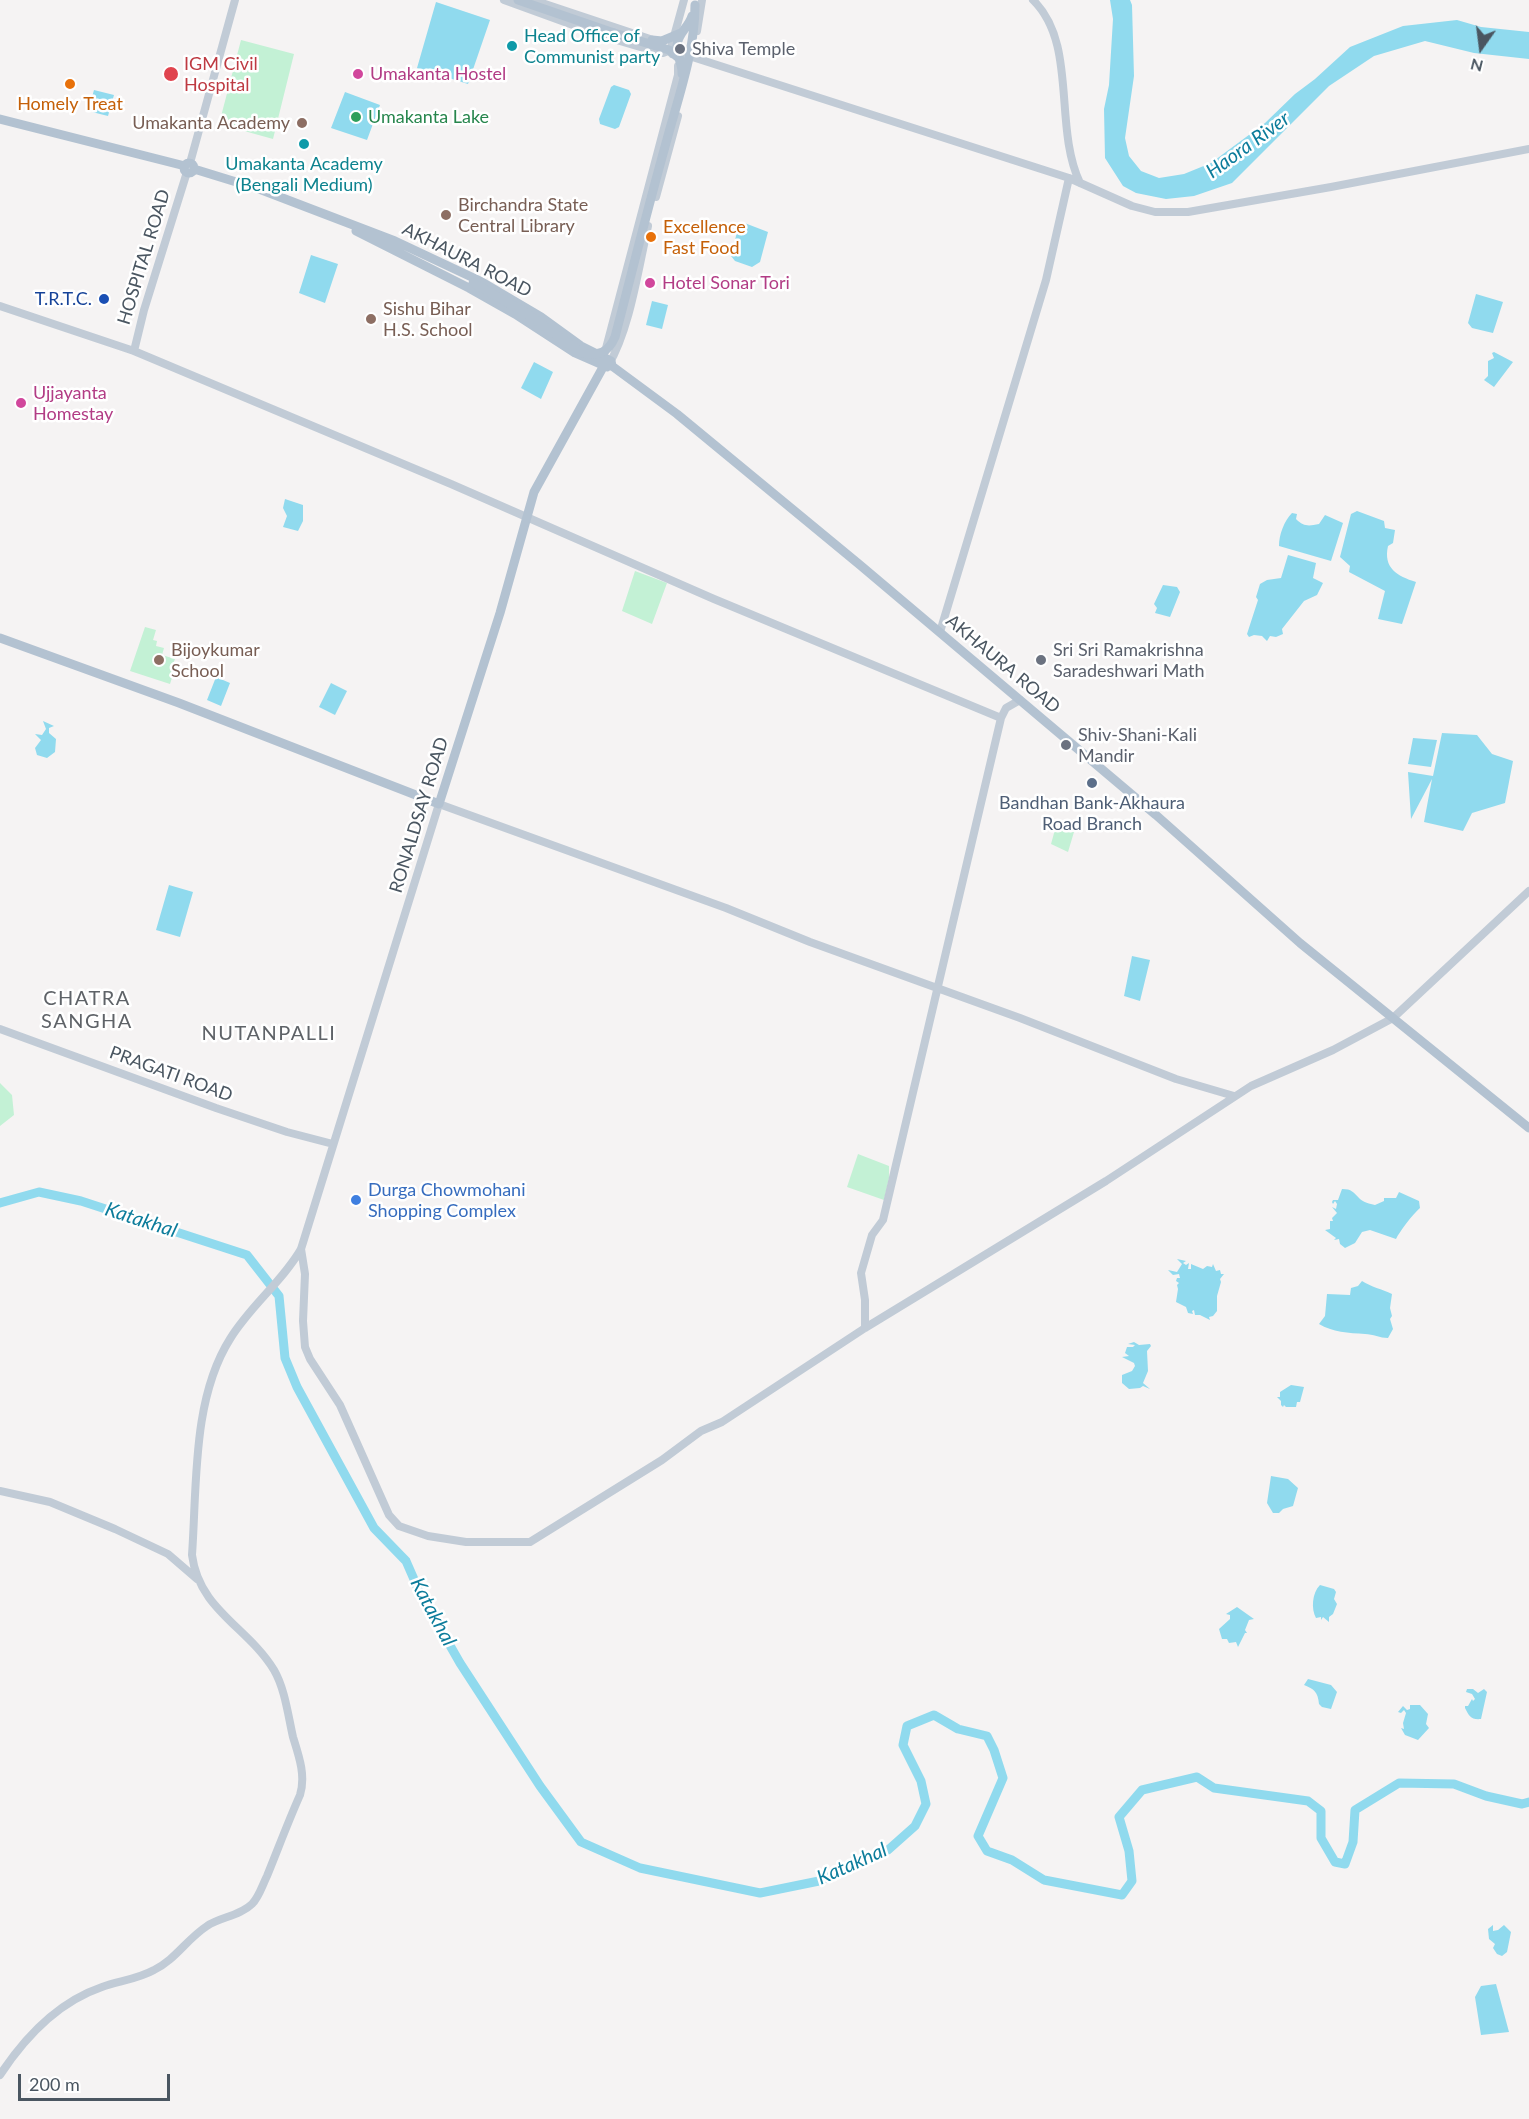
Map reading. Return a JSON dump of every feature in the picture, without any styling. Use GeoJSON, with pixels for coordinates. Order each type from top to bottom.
{"type":"FeatureCollection","features":[{"type":"Feature","properties":{"kind":"main road"},"geometry":{"type":"LineString","coordinates":[[518,0],[669,50],[680,59]]}},
{"type":"Feature","properties":{"kind":"main road"},"geometry":{"type":"LineString","coordinates":[[614,33],[662,41],[681,33],[690,24],[698,2]]}},
{"type":"Feature","properties":{"kind":"main road"},"geometry":{"type":"LineString","coordinates":[[333,218],[473,283],[523,311],[582,353],[594,355],[603,353],[611,347],[615,337],[681,87],[698,2]]}},
{"type":"Feature","properties":{"kind":"main road"},"geometry":{"type":"LineString","coordinates":[[681,33],[676,45],[683,67],[681,87]]}},
{"type":"Feature","properties":{"kind":"main road","name":"AKHAURA ROAD"},"geometry":{"type":"LineString","coordinates":[[0,118],[189,167],[259,189],[395,241],[480,281],[541,317],[677,414],[940,632],[1236,884],[1300,943],[1529,1128]]}},
{"type":"Feature","properties":{"kind":"main road","name":"RONALDSAY ROAD"},"geometry":{"type":"LineString","coordinates":[[440,804],[500,613],[534,492],[606,364]]}},
{"type":"Feature","properties":{"kind":"main road"},"geometry":{"type":"LineString","coordinates":[[0,638],[180,703],[440,804]]}},
{"type":"Feature","properties":{"kind":"street","name":"HOSPITAL ROAD"},"geometry":{"type":"LineString","coordinates":[[134,351],[144,310],[189,167],[235,0]]}},
{"type":"Feature","properties":{"kind":"street"},"geometry":{"type":"LineString","coordinates":[[504,0],[636,45],[663,53],[671,51],[692,57],[1069,178],[1144,210],[1167,213],[1188,212],[1332,187],[1529,148]]}},
{"type":"Feature","properties":{"kind":"street"},"geometry":{"type":"LineString","coordinates":[[533,0],[666,44],[678,65],[678,75],[606,364]]}},
{"type":"Feature","properties":{"kind":"street"},"geometry":{"type":"LineString","coordinates":[[671,51],[684,0]]}},
{"type":"Feature","properties":{"kind":"street"},"geometry":{"type":"LineString","coordinates":[[1033,0],[1043,10],[1058,44],[1065,128],[1072,164],[1080,183]]}},
{"type":"Feature","properties":{"kind":"street"},"geometry":{"type":"LineString","coordinates":[[606,364],[624,325],[692,57],[698,2]]}},
{"type":"Feature","properties":{"kind":"street"},"geometry":{"type":"LineString","coordinates":[[940,632],[1046,280],[1069,178]]}},
{"type":"Feature","properties":{"kind":"street"},"geometry":{"type":"LineString","coordinates":[[0,306],[134,351],[714,599],[1001,718]]}},
{"type":"Feature","properties":{"kind":"street"},"geometry":{"type":"LineString","coordinates":[[865,1328],[865,1300],[861,1273],[872,1235],[883,1220],[1001,718],[1006,708],[1020,700]]}},
{"type":"Feature","properties":{"kind":"street"},"geometry":{"type":"LineString","coordinates":[[440,804],[726,908],[819,946],[1020,1018],[1176,1079],[1234,1096]]}},
{"type":"Feature","properties":{"kind":"street","name":"RONALDSAY ROAD"},"geometry":{"type":"LineString","coordinates":[[197,1580],[192,1555],[203,1407],[222,1354],[246,1315],[282,1276],[301,1248],[440,804]]}},
{"type":"Feature","properties":{"kind":"street"},"geometry":{"type":"LineString","coordinates":[[301,1248],[305,1274],[303,1322],[305,1347],[310,1359],[340,1405],[389,1515],[399,1526],[428,1536],[466,1542],[530,1542],[662,1460],[701,1431],[722,1422],[865,1328],[1106,1181],[1234,1096],[1279,1072],[1333,1050],[1393,1018],[1529,891]]}},
{"type":"Feature","properties":{"kind":"street","name":"PRAGATI ROAD"},"geometry":{"type":"LineString","coordinates":[[0,1029],[216,1108],[287,1132],[333,1144]]}},
{"type":"Feature","properties":{"kind":"street"},"geometry":{"type":"LineString","coordinates":[[0,1491],[50,1502],[115,1529],[168,1554],[197,1580],[204,1592],[268,1662],[277,1678],[300,1759],[302,1787],[258,1897],[252,1904],[204,1928],[166,1963],[155,1970],[93,1990],[64,2006],[28,2037],[0,2075]]}},
{"type":"Feature","properties":{"kind":"green space"},"geometry":{"type":"Polygon","coordinates":[[[241,40],[294,54],[273,139],[219,124],[241,40]]]}},
{"type":"Feature","properties":{"kind":"green space"},"geometry":{"type":"Polygon","coordinates":[[[635,571],[667,583],[652,624],[622,611],[635,571]]]}},
{"type":"Feature","properties":{"kind":"green space"},"geometry":{"type":"Polygon","coordinates":[[[145,627],[156,630],[153,640],[157,641],[156,646],[164,648],[162,655],[175,659],[173,664],[176,665],[170,684],[130,671],[145,627]]]}},
{"type":"Feature","properties":{"kind":"green space"},"geometry":{"type":"Polygon","coordinates":[[[1056,826],[1074,832],[1068,852],[1051,844],[1056,826]]]}},
{"type":"Feature","properties":{"kind":"green space"},"geometry":{"type":"Polygon","coordinates":[[[0,1083],[12,1095],[14,1115],[0,1126],[0,1083]]]}},
{"type":"Feature","properties":{"kind":"green space"},"geometry":{"type":"Polygon","coordinates":[[[858,1154],[889,1166],[884,1200],[847,1187],[858,1154]]]}},
{"type":"Feature","properties":{"kind":"water","name":"Haora River"},"geometry":{"type":"Polygon","coordinates":[[[1110,0],[1130,0],[1132,5],[1134,76],[1125,138],[1129,156],[1141,171],[1159,178],[1184,174],[1211,163],[1265,123],[1350,47],[1403,26],[1457,20],[1481,27],[1529,32],[1529,59],[1474,53],[1425,41],[1374,56],[1329,86],[1232,183],[1194,196],[1166,199],[1136,193],[1123,186],[1105,158],[1104,109],[1109,85],[1113,19],[1110,0]]]}},
{"type":"Feature","properties":{"kind":"water"},"geometry":{"type":"Polygon","coordinates":[[[436,2],[490,20],[468,84],[417,68],[436,2]]]}},
{"type":"Feature","properties":{"kind":"water"},"geometry":{"type":"Polygon","coordinates":[[[614,85],[629,90],[631,94],[619,127],[615,129],[600,124],[599,119],[611,87],[614,85]]]}},
{"type":"Feature","properties":{"kind":"water"},"geometry":{"type":"Polygon","coordinates":[[[94,90],[114,95],[108,116],[88,111],[94,90]]]}},
{"type":"Feature","properties":{"kind":"water","name":"Umakanta Lake"},"geometry":{"type":"Polygon","coordinates":[[[345,92],[380,105],[367,140],[331,128],[345,92]]]}},
{"type":"Feature","properties":{"kind":"water"},"geometry":{"type":"Polygon","coordinates":[[[742,222],[768,232],[760,262],[752,267],[735,261],[731,256],[739,224],[742,222]]]}},
{"type":"Feature","properties":{"kind":"water"},"geometry":{"type":"Polygon","coordinates":[[[311,255],[338,264],[325,303],[299,293],[311,255]]]}},
{"type":"Feature","properties":{"kind":"water"},"geometry":{"type":"Polygon","coordinates":[[[1476,294],[1503,302],[1493,333],[1472,328],[1468,323],[1476,294]]]}},
{"type":"Feature","properties":{"kind":"water"},"geometry":{"type":"Polygon","coordinates":[[[652,301],[668,305],[662,329],[646,325],[652,301]]]}},
{"type":"Feature","properties":{"kind":"water"},"geometry":{"type":"Polygon","coordinates":[[[1492,353],[1513,362],[1494,387],[1484,380],[1488,376],[1488,361],[1494,358],[1492,353]]]}},
{"type":"Feature","properties":{"kind":"water"},"geometry":{"type":"Polygon","coordinates":[[[534,362],[553,372],[541,399],[521,388],[534,362]]]}},
{"type":"Feature","properties":{"kind":"water"},"geometry":{"type":"Polygon","coordinates":[[[285,499],[303,505],[303,521],[298,531],[283,527],[287,516],[283,508],[285,499]]]}},
{"type":"Feature","properties":{"kind":"water"},"geometry":{"type":"Polygon","coordinates":[[[1357,511],[1384,521],[1385,528],[1395,530],[1393,543],[1388,546],[1387,554],[1390,565],[1397,574],[1416,582],[1402,624],[1378,619],[1385,591],[1349,572],[1350,566],[1340,557],[1351,514],[1357,511]]]}},
{"type":"Feature","properties":{"kind":"water"},"geometry":{"type":"Polygon","coordinates":[[[1292,513],[1297,514],[1296,519],[1307,525],[1319,524],[1325,515],[1343,523],[1331,561],[1279,546],[1282,528],[1292,513]]]}},
{"type":"Feature","properties":{"kind":"water"},"geometry":{"type":"Polygon","coordinates":[[[1288,555],[1316,563],[1313,578],[1323,583],[1317,595],[1304,601],[1282,629],[1283,634],[1276,637],[1270,636],[1267,641],[1262,636],[1249,637],[1247,634],[1258,600],[1256,597],[1260,584],[1267,580],[1281,578],[1288,555]]]}},
{"type":"Feature","properties":{"kind":"water"},"geometry":{"type":"Polygon","coordinates":[[[1163,585],[1177,587],[1180,592],[1170,617],[1155,613],[1157,608],[1154,604],[1163,585]]]}},
{"type":"Feature","properties":{"kind":"water"},"geometry":{"type":"Polygon","coordinates":[[[216,677],[230,683],[221,706],[207,700],[216,677]]]}},
{"type":"Feature","properties":{"kind":"water"},"geometry":{"type":"Polygon","coordinates":[[[331,683],[347,691],[335,715],[319,707],[331,683]]]}},
{"type":"Feature","properties":{"kind":"water"},"geometry":{"type":"Polygon","coordinates":[[[43,721],[54,726],[49,728],[49,733],[56,739],[55,752],[47,758],[37,755],[35,748],[41,740],[35,734],[42,735],[46,729],[43,721]]]}},
{"type":"Feature","properties":{"kind":"water"},"geometry":{"type":"Polygon","coordinates":[[[1442,733],[1477,735],[1492,754],[1513,761],[1505,803],[1472,813],[1463,831],[1424,822],[1432,779],[1411,819],[1408,772],[1433,776],[1442,733]]]}},
{"type":"Feature","properties":{"kind":"water"},"geometry":{"type":"Polygon","coordinates":[[[1413,738],[1437,740],[1431,767],[1408,764],[1413,738]]]}},
{"type":"Feature","properties":{"kind":"water"},"geometry":{"type":"Polygon","coordinates":[[[169,885],[193,892],[180,937],[156,930],[169,885]]]}},
{"type":"Feature","properties":{"kind":"water"},"geometry":{"type":"Polygon","coordinates":[[[1132,956],[1150,960],[1140,1001],[1124,996],[1132,956]]]}},
{"type":"Feature","properties":{"kind":"water"},"geometry":{"type":"Polygon","coordinates":[[[1342,1189],[1350,1190],[1363,1201],[1375,1205],[1384,1201],[1384,1198],[1396,1198],[1399,1192],[1419,1201],[1420,1208],[1396,1239],[1370,1230],[1362,1232],[1355,1243],[1345,1248],[1340,1244],[1339,1239],[1334,1240],[1336,1238],[1325,1230],[1330,1229],[1330,1221],[1333,1221],[1332,1218],[1337,1213],[1332,1207],[1336,1209],[1337,1204],[1335,1201],[1333,1204],[1332,1202],[1333,1200],[1338,1200],[1342,1189]]]}},
{"type":"Feature","properties":{"kind":"water"},"geometry":{"type":"Polygon","coordinates":[[[1177,1259],[1186,1261],[1183,1263],[1186,1265],[1189,1263],[1188,1269],[1191,1269],[1191,1264],[1203,1269],[1207,1266],[1212,1267],[1213,1264],[1216,1271],[1220,1270],[1221,1274],[1224,1274],[1220,1279],[1217,1311],[1209,1317],[1210,1320],[1195,1315],[1194,1310],[1193,1314],[1188,1313],[1186,1307],[1176,1302],[1179,1283],[1176,1281],[1180,1278],[1179,1274],[1173,1275],[1168,1270],[1177,1272],[1182,1264],[1177,1259]]]}},
{"type":"Feature","properties":{"kind":"water"},"geometry":{"type":"Polygon","coordinates":[[[1362,1281],[1392,1294],[1390,1319],[1393,1329],[1388,1338],[1341,1332],[1319,1324],[1325,1316],[1327,1294],[1350,1295],[1351,1288],[1358,1286],[1362,1281]]]}},
{"type":"Feature","properties":{"kind":"water"},"geometry":{"type":"Polygon","coordinates":[[[1134,1342],[1151,1346],[1147,1351],[1148,1371],[1143,1383],[1150,1389],[1143,1386],[1129,1389],[1122,1383],[1122,1375],[1132,1371],[1135,1366],[1134,1363],[1122,1357],[1129,1356],[1125,1353],[1127,1347],[1135,1345],[1128,1344],[1134,1342]]]}},
{"type":"Feature","properties":{"kind":"water"},"geometry":{"type":"Polygon","coordinates":[[[1291,1385],[1304,1387],[1300,1402],[1297,1402],[1296,1407],[1284,1405],[1283,1407],[1277,1397],[1280,1397],[1280,1392],[1291,1385]]]}},
{"type":"Feature","properties":{"kind":"water"},"geometry":{"type":"Polygon","coordinates":[[[1271,1476],[1288,1479],[1298,1488],[1293,1506],[1279,1513],[1273,1513],[1267,1503],[1271,1476]]]}},
{"type":"Feature","properties":{"kind":"water"},"geometry":{"type":"Polygon","coordinates":[[[1320,1585],[1334,1589],[1336,1592],[1334,1599],[1337,1604],[1333,1614],[1329,1617],[1329,1622],[1323,1617],[1321,1620],[1321,1617],[1316,1618],[1313,1610],[1314,1597],[1320,1585]]]}},
{"type":"Feature","properties":{"kind":"water"},"geometry":{"type":"Polygon","coordinates":[[[1237,1607],[1254,1619],[1249,1620],[1245,1630],[1247,1633],[1238,1647],[1236,1642],[1229,1643],[1227,1639],[1222,1639],[1219,1629],[1230,1619],[1230,1615],[1226,1614],[1237,1607]]]}},
{"type":"Feature","properties":{"kind":"water"},"geometry":{"type":"Polygon","coordinates":[[[1308,1679],[1331,1685],[1337,1692],[1331,1709],[1322,1707],[1315,1692],[1304,1685],[1308,1679]]]}},
{"type":"Feature","properties":{"kind":"water"},"geometry":{"type":"Polygon","coordinates":[[[1467,1689],[1473,1689],[1478,1693],[1484,1689],[1487,1692],[1481,1719],[1471,1717],[1465,1708],[1472,1699],[1473,1701],[1475,1699],[1472,1694],[1466,1692],[1467,1689]]]}},
{"type":"Feature","properties":{"kind":"water"},"geometry":{"type":"Polygon","coordinates":[[[1410,1705],[1420,1705],[1428,1714],[1426,1724],[1429,1728],[1418,1740],[1405,1735],[1401,1728],[1404,1729],[1406,1713],[1404,1710],[1401,1713],[1398,1712],[1403,1706],[1407,1710],[1410,1709],[1410,1705]]]}},
{"type":"Feature","properties":{"kind":"water"},"geometry":{"type":"Polygon","coordinates":[[[1493,1925],[1493,1931],[1504,1925],[1511,1932],[1507,1952],[1502,1956],[1497,1954],[1493,1948],[1495,1944],[1489,1939],[1488,1929],[1493,1925]]]}},
{"type":"Feature","properties":{"kind":"water"},"geometry":{"type":"Polygon","coordinates":[[[1496,1984],[1509,2032],[1481,2035],[1475,1997],[1481,1986],[1496,1984]]]}},
{"type":"Feature","properties":{"kind":"waterway","name":"Katakhal"},"geometry":{"type":"LineString","coordinates":[[0,1203],[39,1192],[81,1201],[247,1255],[279,1296],[285,1358],[297,1387],[374,1528],[406,1561],[420,1593],[460,1663],[540,1786],[581,1842],[640,1868],[760,1893],[819,1881],[888,1850],[915,1826],[926,1804],[921,1781],[903,1745],[907,1726],[934,1715],[958,1729],[987,1736],[994,1750],[1003,1778],[978,1836],[987,1851],[1012,1860],[1044,1880],[1122,1895],[1132,1881],[1129,1851],[1119,1817],[1142,1790],[1197,1777],[1214,1788],[1308,1801],[1321,1811],[1321,1838],[1335,1862],[1345,1864],[1353,1842],[1355,1810],[1399,1783],[1454,1784],[1486,1796],[1522,1804],[1529,1802]]}},
{"type":"Feature","properties":{"kind":"place","name":"Head Office of Communist party"},"geometry":{"type":"Point","coordinates":[512,46]}},
{"type":"Feature","properties":{"kind":"place","name":"Shiva Temple"},"geometry":{"type":"Point","coordinates":[680,49]}},
{"type":"Feature","properties":{"kind":"place","name":"IGM Civil Hospital"},"geometry":{"type":"Point","coordinates":[171,74]}},
{"type":"Feature","properties":{"kind":"place","name":"Umakanta Hostel"},"geometry":{"type":"Point","coordinates":[358,74]}},
{"type":"Feature","properties":{"kind":"place","name":"Homely Treat"},"geometry":{"type":"Point","coordinates":[70,84]}},
{"type":"Feature","properties":{"kind":"place","name":"Umakanta Lake"},"geometry":{"type":"Point","coordinates":[356,117]}},
{"type":"Feature","properties":{"kind":"place","name":"Umakanta Academy"},"geometry":{"type":"Point","coordinates":[302,123]}},
{"type":"Feature","properties":{"kind":"place","name":"Umakanta Academy (Bengali Medium)"},"geometry":{"type":"Point","coordinates":[304,144]}},
{"type":"Feature","properties":{"kind":"place","name":"Birchandra State Central Library"},"geometry":{"type":"Point","coordinates":[446,215]}},
{"type":"Feature","properties":{"kind":"place","name":"Excellence Fast Food"},"geometry":{"type":"Point","coordinates":[651,237]}},
{"type":"Feature","properties":{"kind":"place","name":"Hotel Sonar Tori"},"geometry":{"type":"Point","coordinates":[650,283]}},
{"type":"Feature","properties":{"kind":"place","name":"T.R.T.C."},"geometry":{"type":"Point","coordinates":[104,299]}},
{"type":"Feature","properties":{"kind":"place","name":"Sishu Bihar H.S. School"},"geometry":{"type":"Point","coordinates":[371,319]}},
{"type":"Feature","properties":{"kind":"place","name":"Ujjayanta Homestay"},"geometry":{"type":"Point","coordinates":[21,403]}},
{"type":"Feature","properties":{"kind":"place","name":"Bijoykumar School"},"geometry":{"type":"Point","coordinates":[159,660]}},
{"type":"Feature","properties":{"kind":"place","name":"Sri Sri Ramakrishna Saradeshwari Math"},"geometry":{"type":"Point","coordinates":[1041,660]}},
{"type":"Feature","properties":{"kind":"place","name":"Shiv-Shani-Kali Mandir"},"geometry":{"type":"Point","coordinates":[1066,745]}},
{"type":"Feature","properties":{"kind":"place","name":"Bandhan Bank-Akhaura Road Branch"},"geometry":{"type":"Point","coordinates":[1092,783]}},
{"type":"Feature","properties":{"kind":"place","name":"Durga Chowmohani Shopping Complex"},"geometry":{"type":"Point","coordinates":[356,1200]}},
{"type":"Feature","properties":{"kind":"district","name":"CHATRA SANGHA"},"geometry":{"type":"Point","coordinates":[87,1010]}},
{"type":"Feature","properties":{"kind":"district","name":"NUTANPALLI"},"geometry":{"type":"Point","coordinates":[269,1034]}}]}
